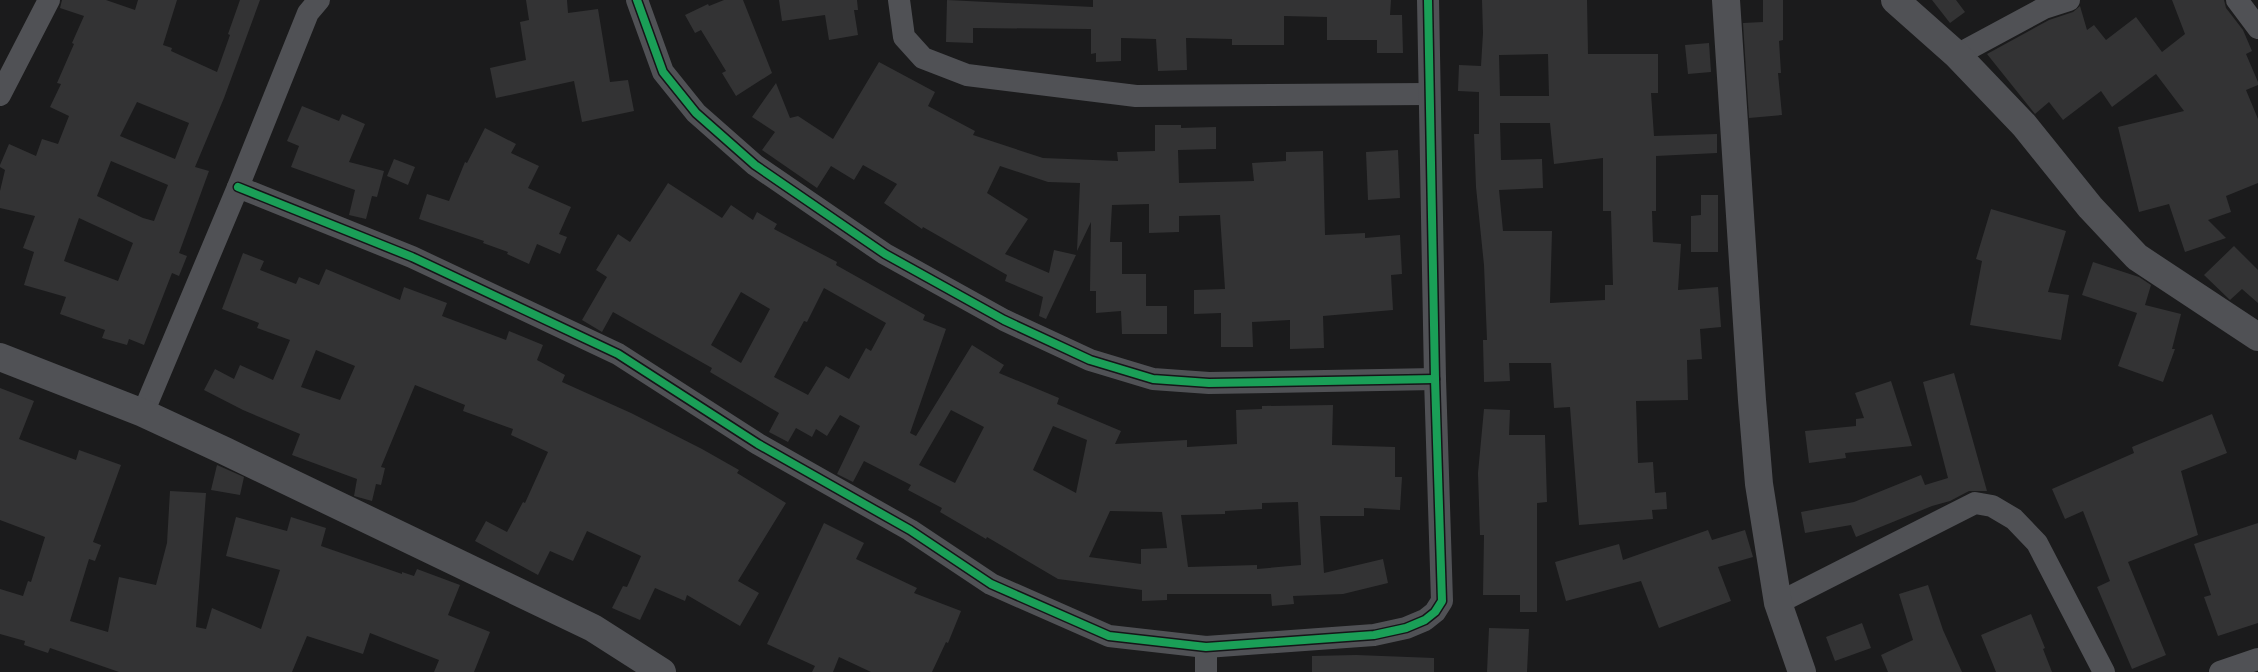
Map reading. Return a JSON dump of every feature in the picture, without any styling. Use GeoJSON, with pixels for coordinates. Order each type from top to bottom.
{"type":"FeatureCollection","features":[{"type":"Feature","properties":{"kind":"street"},"geometry":{"type":"LineString","coordinates":[[0,94],[49,0]]}},
{"type":"Feature","properties":{"kind":"street"},"geometry":{"type":"LineString","coordinates":[[143,413],[238,187],[308,13],[319,0]]}},
{"type":"Feature","properties":{"kind":"street"},"geometry":{"type":"LineString","coordinates":[[637,0],[664,72],[696,113],[755,166],[885,254],[1004,320],[1090,360],[1152,380],[1209,382],[1434,379]]}},
{"type":"Feature","properties":{"kind":"street"},"geometry":{"type":"LineString","coordinates":[[899,0],[904,37],[924,58],[967,75],[1136,96],[1429,94]]}},
{"type":"Feature","properties":{"kind":"street"},"geometry":{"type":"LineString","coordinates":[[238,187],[412,257],[618,354],[758,444],[910,530],[991,584],[1108,636],[1206,647],[1374,635],[1406,628],[1425,620],[1435,612],[1442,600],[1434,379],[1428,0]]}},
{"type":"Feature","properties":{"kind":"street"},"geometry":{"type":"LineString","coordinates":[[1726,0],[1759,484],[1778,603],[1802,672]]}},
{"type":"Feature","properties":{"kind":"street"},"geometry":{"type":"LineString","coordinates":[[1895,0],[1956,55],[2024,125],[2090,207],[2137,257],[2258,337]]}},
{"type":"Feature","properties":{"kind":"street"},"geometry":{"type":"LineString","coordinates":[[1956,55],[2044,8],[2068,0]]}},
{"type":"Feature","properties":{"kind":"street"},"geometry":{"type":"LineString","coordinates":[[2237,0],[2258,28]]}},
{"type":"Feature","properties":{"kind":"street"},"geometry":{"type":"LineString","coordinates":[[0,356],[143,413],[593,628],[655,670]]}},
{"type":"Feature","properties":{"kind":"street"},"geometry":{"type":"LineString","coordinates":[[1778,603],[1975,503],[1992,506],[2014,519],[2037,543],[2104,672]]}},
{"type":"Feature","properties":{"kind":"street"},"geometry":{"type":"LineString","coordinates":[[1206,647],[1206,672]]}},
{"type":"Feature","properties":{"kind":"street"},"geometry":{"type":"LineString","coordinates":[[2220,672],[2258,659]]}},
{"type":"Feature","properties":{"kind":"building"},"geometry":{"type":"Polygon","coordinates":[[[62,0],[106,0],[135,10],[138,0],[177,0],[163,45],[172,48],[171,51],[217,72],[240,0],[260,0],[224,98],[195,167],[209,171],[179,253],[187,256],[179,276],[172,273],[144,345],[129,339],[127,345],[102,338],[105,330],[60,314],[66,297],[24,285],[34,252],[23,248],[35,216],[0,208],[0,191],[5,170],[0,165],[9,144],[36,156],[42,139],[58,144],[69,116],[50,107],[61,84],[57,83],[84,16],[60,8],[62,0]],[[137,102],[120,136],[175,159],[189,123],[137,102]],[[111,161],[97,196],[143,218],[154,221],[168,185],[111,161]],[[79,218],[64,261],[118,281],[133,243],[79,218]]]}},
{"type":"Feature","properties":{"kind":"building"},"geometry":{"type":"Polygon","coordinates":[[[526,0],[567,0],[568,13],[598,9],[610,82],[628,80],[634,111],[582,122],[574,81],[496,98],[490,68],[526,60],[520,22],[529,20],[526,0]]]}},
{"type":"Feature","properties":{"kind":"building"},"geometry":{"type":"Polygon","coordinates":[[[724,0],[743,0],[772,73],[736,96],[722,73],[726,71],[701,30],[695,33],[685,15],[708,4],[709,6],[724,0]]]}},
{"type":"Feature","properties":{"kind":"building"},"geometry":{"type":"Polygon","coordinates":[[[779,0],[857,0],[858,10],[854,10],[858,35],[829,40],[825,15],[782,21],[779,0]]]}},
{"type":"Feature","properties":{"kind":"building"},"geometry":{"type":"Polygon","coordinates":[[[947,0],[1093,7],[1093,0],[1391,0],[1390,15],[1402,15],[1403,53],[1377,53],[1377,40],[1327,40],[1327,17],[1284,16],[1284,45],[1232,45],[1232,39],[1186,38],[1187,70],[1158,71],[1156,39],[1121,38],[1121,61],[1096,62],[1096,53],[1091,54],[1091,29],[973,28],[973,43],[946,42],[947,0]]]}},
{"type":"Feature","properties":{"kind":"building"},"geometry":{"type":"Polygon","coordinates":[[[1482,0],[1587,0],[1588,54],[1658,54],[1658,93],[1651,93],[1654,136],[1717,134],[1717,153],[1656,156],[1656,211],[1652,211],[1653,242],[1681,244],[1678,290],[1718,287],[1721,327],[1700,329],[1702,359],[1687,360],[1688,400],[1636,401],[1638,463],[1653,462],[1655,493],[1666,492],[1667,509],[1652,510],[1653,519],[1579,525],[1570,407],[1554,408],[1551,363],[1509,363],[1510,381],[1484,382],[1483,340],[1487,340],[1484,265],[1476,187],[1474,134],[1479,134],[1479,92],[1458,91],[1459,65],[1481,66],[1482,0]],[[1548,54],[1499,55],[1500,96],[1549,96],[1548,54]],[[1500,123],[1501,160],[1542,159],[1543,188],[1499,190],[1503,231],[1552,231],[1550,303],[1605,300],[1605,285],[1613,285],[1611,211],[1603,211],[1603,158],[1554,164],[1550,123],[1500,123]]]}},
{"type":"Feature","properties":{"kind":"building"},"geometry":{"type":"Polygon","coordinates":[[[1763,0],[1783,0],[1783,40],[1779,41],[1781,73],[1778,73],[1782,115],[1749,118],[1743,23],[1763,22],[1763,0]]]}},
{"type":"Feature","properties":{"kind":"building"},"geometry":{"type":"Polygon","coordinates":[[[1932,0],[1956,0],[1965,12],[1950,23],[1932,0]]]}},
{"type":"Feature","properties":{"kind":"building"},"geometry":{"type":"Polygon","coordinates":[[[2172,0],[2224,0],[2226,8],[2243,30],[2252,51],[2246,54],[2258,82],[2258,85],[2246,90],[2258,119],[2258,183],[2226,196],[2231,212],[2208,220],[2226,238],[2185,252],[2169,204],[2139,212],[2118,127],[2184,111],[2156,74],[2112,107],[2101,91],[2063,120],[2049,102],[2035,114],[1987,54],[2049,20],[2073,12],[2080,6],[2087,30],[2094,25],[2106,40],[2136,17],[2162,52],[2185,34],[2172,0]]]}},
{"type":"Feature","properties":{"kind":"building"},"geometry":{"type":"Polygon","coordinates":[[[1709,43],[1711,72],[1688,74],[1685,45],[1709,43]]]}},
{"type":"Feature","properties":{"kind":"building"},"geometry":{"type":"Polygon","coordinates":[[[879,62],[935,92],[928,106],[975,131],[973,135],[1043,158],[1118,161],[1117,152],[1155,151],[1155,125],[1181,125],[1181,128],[1216,127],[1216,149],[1178,150],[1179,183],[1254,181],[1252,163],[1286,161],[1286,152],[1323,151],[1325,235],[1365,233],[1365,238],[1400,235],[1402,274],[1391,275],[1393,310],[1323,316],[1324,348],[1290,349],[1290,320],[1252,322],[1253,347],[1221,347],[1221,313],[1194,314],[1194,290],[1225,289],[1220,215],[1179,216],[1179,232],[1149,233],[1149,204],[1112,205],[1110,242],[1122,242],[1122,274],[1146,274],[1146,306],[1167,306],[1167,334],[1122,334],[1121,311],[1096,313],[1096,291],[1090,291],[1091,222],[1077,251],[1080,183],[1048,182],[1000,166],[987,193],[1028,219],[1005,254],[1049,273],[1054,250],[1076,255],[1046,319],[1039,316],[1043,297],[1005,281],[1007,275],[923,227],[922,229],[884,203],[897,184],[863,165],[854,180],[831,166],[817,188],[762,150],[775,132],[752,117],[776,83],[790,118],[798,116],[833,139],[879,62]]]}},
{"type":"Feature","properties":{"kind":"building"},"geometry":{"type":"Polygon","coordinates":[[[302,106],[339,121],[342,114],[365,124],[349,162],[384,171],[377,197],[372,196],[366,219],[349,215],[355,190],[291,167],[299,146],[287,141],[302,106]]]}},
{"type":"Feature","properties":{"kind":"building"},"geometry":{"type":"Polygon","coordinates":[[[485,128],[516,144],[511,153],[539,166],[528,188],[571,207],[559,234],[567,237],[560,254],[537,244],[529,264],[507,254],[508,252],[483,243],[484,241],[419,219],[427,194],[449,201],[465,162],[467,163],[485,128]]]}},
{"type":"Feature","properties":{"kind":"building"},"geometry":{"type":"Polygon","coordinates":[[[1398,150],[1400,198],[1368,200],[1366,152],[1398,150]]]}},
{"type":"Feature","properties":{"kind":"building"},"geometry":{"type":"Polygon","coordinates":[[[394,159],[415,167],[408,185],[387,176],[394,159]]]}},
{"type":"Feature","properties":{"kind":"building"},"geometry":{"type":"Polygon","coordinates":[[[668,183],[722,218],[731,205],[753,220],[757,212],[777,224],[774,229],[837,262],[836,265],[925,315],[923,320],[946,329],[910,433],[916,436],[972,345],[1004,365],[999,373],[1059,398],[1057,404],[1121,431],[1115,444],[1187,440],[1187,447],[1237,444],[1236,410],[1262,409],[1262,406],[1333,405],[1332,445],[1395,447],[1395,477],[1402,477],[1400,510],[1364,508],[1364,516],[1320,516],[1324,573],[1383,559],[1388,583],[1343,594],[1293,596],[1294,604],[1272,606],[1271,594],[1167,594],[1167,600],[1142,601],[1142,590],[1058,579],[940,512],[942,508],[908,490],[911,485],[864,461],[853,482],[837,474],[860,426],[840,415],[827,436],[816,429],[812,437],[796,428],[788,442],[769,432],[779,413],[710,372],[712,368],[613,312],[602,332],[582,320],[607,277],[596,270],[618,234],[630,242],[668,183]],[[824,288],[807,322],[804,321],[774,377],[808,395],[826,366],[849,379],[866,348],[871,351],[886,323],[824,288]],[[741,292],[711,345],[741,363],[770,309],[741,292]],[[951,410],[919,465],[955,483],[984,427],[951,410]],[[1053,426],[1033,470],[1076,493],[1087,440],[1053,426]],[[1298,502],[1262,503],[1262,509],[1225,511],[1225,514],[1181,515],[1188,567],[1257,565],[1257,569],[1301,565],[1298,502]],[[1110,511],[1089,557],[1141,564],[1141,549],[1167,548],[1162,512],[1110,511]]]}},
{"type":"Feature","properties":{"kind":"building"},"geometry":{"type":"Polygon","coordinates":[[[1701,195],[1718,195],[1718,252],[1691,252],[1691,216],[1701,215],[1701,195]]]}},
{"type":"Feature","properties":{"kind":"building"},"geometry":{"type":"Polygon","coordinates":[[[1991,209],[2066,231],[2048,292],[2069,295],[2061,340],[1970,325],[1982,261],[1976,259],[1991,209]]]}},
{"type":"Feature","properties":{"kind":"building"},"geometry":{"type":"Polygon","coordinates":[[[2234,246],[2258,270],[2258,303],[2242,289],[2230,300],[2204,275],[2234,246]]]}},
{"type":"Feature","properties":{"kind":"building"},"geometry":{"type":"Polygon","coordinates":[[[243,253],[264,261],[260,270],[296,284],[299,277],[319,285],[326,269],[400,300],[404,287],[447,303],[442,316],[506,340],[509,331],[543,345],[537,360],[565,375],[562,382],[631,413],[702,449],[739,470],[737,473],[786,503],[738,581],[759,593],[740,626],[687,595],[685,601],[655,588],[640,620],[612,608],[623,586],[627,587],[641,556],[587,531],[573,561],[550,551],[538,575],[475,541],[486,521],[507,532],[523,502],[525,503],[548,452],[511,435],[513,429],[463,411],[465,405],[415,385],[381,467],[385,468],[381,485],[376,484],[372,501],[354,496],[357,479],[292,455],[300,434],[243,410],[204,390],[215,369],[234,379],[240,365],[273,380],[290,340],[257,328],[259,323],[222,309],[243,253]],[[316,350],[301,387],[340,400],[355,366],[316,350]]]}},
{"type":"Feature","properties":{"kind":"building"},"geometry":{"type":"Polygon","coordinates":[[[2093,262],[2139,277],[2151,285],[2145,305],[2181,314],[2172,349],[2175,349],[2163,382],[2118,366],[2137,313],[2082,295],[2093,262]]]}},
{"type":"Feature","properties":{"kind":"building"},"geometry":{"type":"Polygon","coordinates":[[[1954,373],[1987,491],[1969,491],[1950,501],[1932,506],[1856,537],[1851,525],[1805,533],[1801,512],[1854,502],[1921,475],[1925,485],[1948,478],[1923,382],[1954,373]]]}},
{"type":"Feature","properties":{"kind":"building"},"geometry":{"type":"Polygon","coordinates":[[[1891,381],[1912,446],[1845,453],[1846,458],[1809,463],[1805,431],[1856,426],[1856,419],[1864,418],[1855,393],[1891,381]]]}},
{"type":"Feature","properties":{"kind":"building"},"geometry":{"type":"Polygon","coordinates":[[[0,388],[34,401],[19,439],[76,460],[79,450],[121,465],[93,542],[101,545],[95,561],[89,559],[70,621],[108,632],[119,577],[156,585],[167,543],[170,491],[206,493],[196,627],[206,629],[212,608],[261,629],[280,570],[226,556],[236,517],[287,531],[291,517],[326,528],[321,546],[402,574],[402,572],[414,576],[417,569],[460,585],[448,615],[490,632],[474,672],[434,672],[439,660],[370,633],[363,654],[307,636],[292,672],[119,672],[50,648],[48,653],[24,645],[25,641],[0,634],[0,589],[23,596],[28,581],[31,582],[45,537],[0,520],[0,388]]]}},
{"type":"Feature","properties":{"kind":"building"},"geometry":{"type":"Polygon","coordinates":[[[1484,409],[1510,410],[1509,435],[1545,435],[1547,502],[1537,503],[1537,612],[1520,612],[1520,595],[1483,595],[1484,535],[1480,535],[1478,473],[1484,409]]]}},
{"type":"Feature","properties":{"kind":"building"},"geometry":{"type":"Polygon","coordinates":[[[2212,414],[2227,453],[2181,471],[2198,535],[2128,562],[2166,655],[2132,669],[2097,587],[2110,581],[2083,511],[2065,519],[2052,489],[2134,453],[2132,447],[2212,414]]]}},
{"type":"Feature","properties":{"kind":"building"},"geometry":{"type":"Polygon","coordinates":[[[217,465],[244,477],[240,495],[211,490],[217,465]]]}},
{"type":"Feature","properties":{"kind":"building"},"geometry":{"type":"Polygon","coordinates":[[[824,523],[864,543],[856,559],[917,588],[914,593],[961,611],[948,643],[946,642],[932,672],[871,672],[839,657],[833,672],[812,672],[815,666],[767,644],[824,523]]]}},
{"type":"Feature","properties":{"kind":"building"},"geometry":{"type":"Polygon","coordinates":[[[2258,523],[2258,623],[2218,636],[2204,597],[2211,595],[2194,544],[2258,523]]]}},
{"type":"Feature","properties":{"kind":"building"},"geometry":{"type":"Polygon","coordinates":[[[1708,530],[1712,540],[1745,530],[1753,557],[1718,567],[1731,601],[1659,628],[1641,581],[1566,601],[1555,562],[1619,544],[1623,560],[1708,530]]]}},
{"type":"Feature","properties":{"kind":"building"},"geometry":{"type":"Polygon","coordinates":[[[1928,585],[1943,630],[1962,672],[1888,672],[1881,655],[1913,640],[1899,594],[1928,585]]]}},
{"type":"Feature","properties":{"kind":"building"},"geometry":{"type":"Polygon","coordinates":[[[2031,614],[2045,648],[2043,649],[2052,672],[1996,672],[1981,635],[2031,614]]]}},
{"type":"Feature","properties":{"kind":"building"},"geometry":{"type":"Polygon","coordinates":[[[1862,623],[1871,648],[1835,661],[1826,637],[1862,623]]]}},
{"type":"Feature","properties":{"kind":"building"},"geometry":{"type":"Polygon","coordinates":[[[1489,628],[1529,629],[1527,672],[1487,672],[1489,628]]]}},
{"type":"Feature","properties":{"kind":"building"},"geometry":{"type":"Polygon","coordinates":[[[1356,655],[1434,658],[1434,672],[1312,672],[1312,656],[1356,655]]]}},
{"type":"Feature","properties":{"kind":"cycle path"},"geometry":{"type":"LineString","coordinates":[[637,0],[663,72],[696,113],[755,165],[885,254],[1004,320],[1090,360],[1153,379],[1209,383],[1435,379]]}},
{"type":"Feature","properties":{"kind":"cycle path"},"geometry":{"type":"LineString","coordinates":[[238,187],[412,257],[618,354],[758,444],[910,530],[991,584],[1109,636],[1206,647],[1374,635],[1406,628],[1425,620],[1435,612],[1442,601],[1435,379],[1428,0]]}}]}
